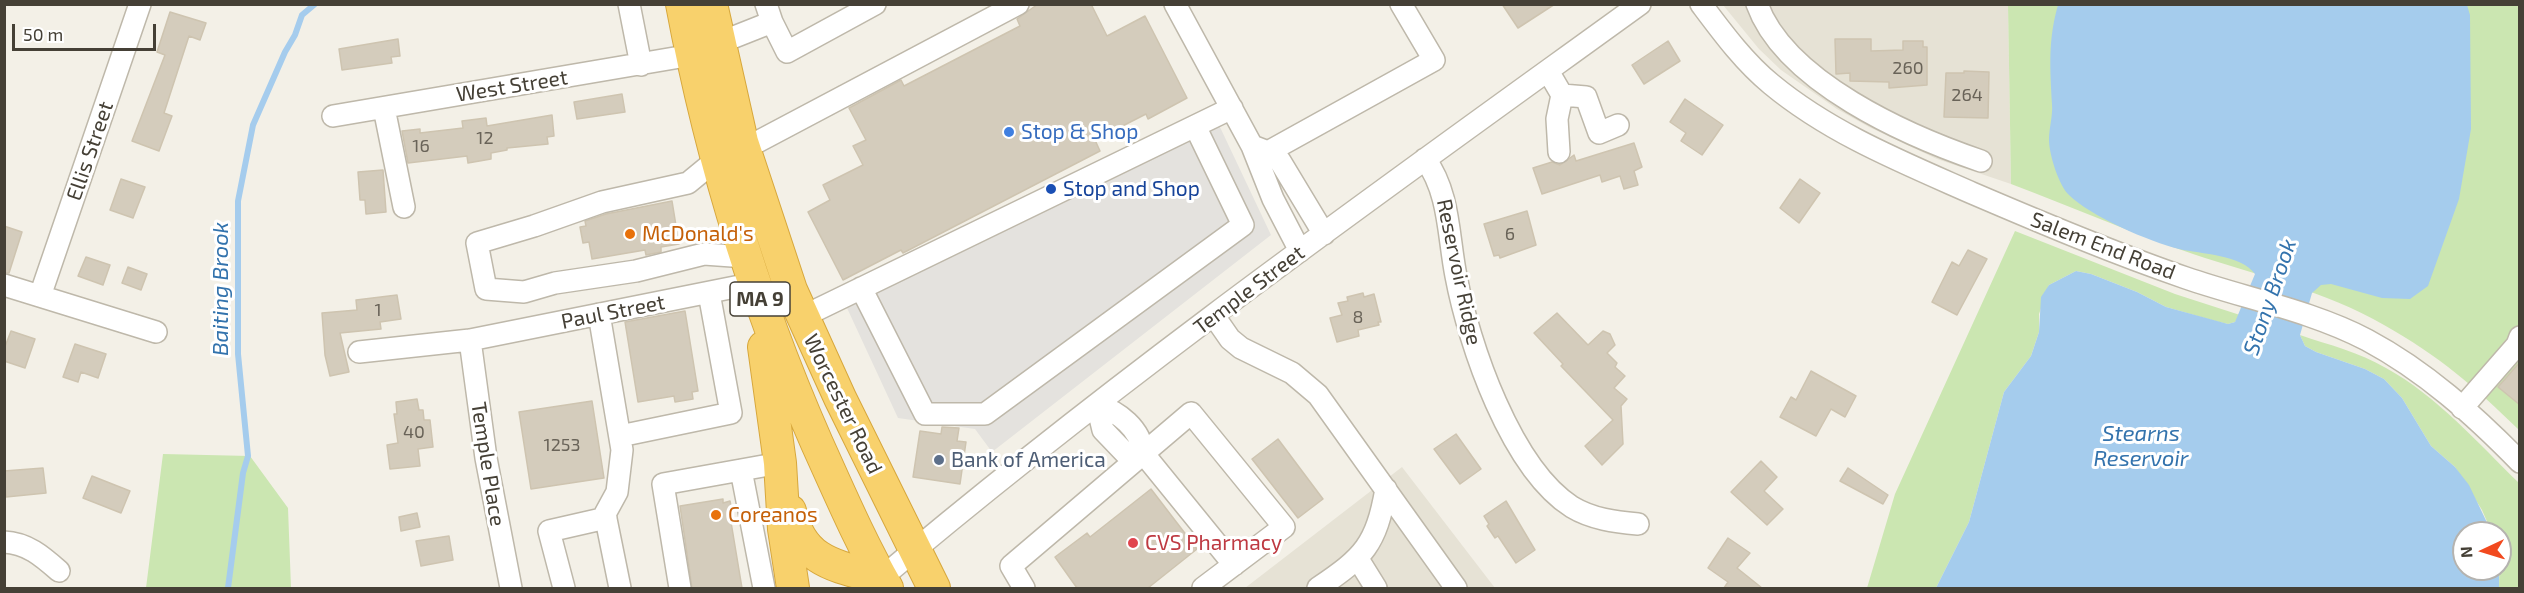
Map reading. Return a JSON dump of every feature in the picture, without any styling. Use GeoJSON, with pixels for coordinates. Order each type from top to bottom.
{"type":"FeatureCollection","features":[{"type":"Feature","properties":{"kind":"highway","name":"Worcester Road"},"geometry":{"type":"LineString","coordinates":[[682,4],[705,49],[730,154],[751,270],[798,400],[879,585]]}},
{"type":"Feature","properties":{"kind":"highway","name":"Worcester Road"},"geometry":{"type":"LineString","coordinates":[[705,49],[711,4]]}},
{"type":"Feature","properties":{"kind":"highway","name":"Worcester Road"},"geometry":{"type":"LineString","coordinates":[[730,154],[772,237],[802,316],[934,588]]}},
{"type":"Feature","properties":{"kind":"highway"},"geometry":{"type":"LineString","coordinates":[[751,270],[780,463],[793,522],[807,549],[816,557],[879,585]]}},
{"type":"Feature","properties":{"kind":"highway"},"geometry":{"type":"LineString","coordinates":[[780,463],[784,529],[793,588]]}},
{"type":"Feature","properties":{"kind":"street","name":"Ellis Street"},"geometry":{"type":"LineString","coordinates":[[40,296],[140,4]]}},
{"type":"Feature","properties":{"kind":"street"},"geometry":{"type":"LineString","coordinates":[[629,4],[641,65]]}},
{"type":"Feature","properties":{"kind":"street"},"geometry":{"type":"LineString","coordinates":[[769,13],[786,52],[875,4]]}},
{"type":"Feature","properties":{"kind":"street"},"geometry":{"type":"LineString","coordinates":[[751,270],[704,254],[636,271],[555,283],[524,291],[486,289],[477,243],[602,202],[688,183],[730,154],[1017,4]]}},
{"type":"Feature","properties":{"kind":"street"},"geometry":{"type":"LineString","coordinates":[[1175,4],[1232,108],[1260,149],[1273,199],[1300,251]]}},
{"type":"Feature","properties":{"kind":"street"},"geometry":{"type":"LineString","coordinates":[[1260,149],[1434,60],[1401,4]]}},
{"type":"Feature","properties":{"kind":"street","name":"Temple Street"},"geometry":{"type":"LineString","coordinates":[[879,585],[914,550],[1097,405],[1300,251],[1640,4]]}},
{"type":"Feature","properties":{"kind":"street","name":"Salem End Road"},"geometry":{"type":"LineString","coordinates":[[1701,4],[1747,61],[1770,83],[1828,124],[1861,143],[2025,215],[2142,262],[2328,324],[2365,339],[2407,363],[2463,408],[2520,462]]}},
{"type":"Feature","properties":{"kind":"street"},"geometry":{"type":"LineString","coordinates":[[1757,4],[1766,23],[1784,47],[1801,65],[1838,93],[1916,135],[1981,161]]}},
{"type":"Feature","properties":{"kind":"street","name":"West Street"},"geometry":{"type":"LineString","coordinates":[[333,116],[641,65],[705,49],[769,13]]}},
{"type":"Feature","properties":{"kind":"street"},"geometry":{"type":"LineString","coordinates":[[1548,70],[1562,95],[1557,119],[1559,152]]}},
{"type":"Feature","properties":{"kind":"street"},"geometry":{"type":"LineString","coordinates":[[1562,95],[1586,97],[1599,133],[1618,125]]}},
{"type":"Feature","properties":{"kind":"street"},"geometry":{"type":"LineString","coordinates":[[384,108],[404,207]]}},
{"type":"Feature","properties":{"kind":"street"},"geometry":{"type":"LineString","coordinates":[[802,316],[1232,108]]}},
{"type":"Feature","properties":{"kind":"street"},"geometry":{"type":"LineString","coordinates":[[861,288],[926,414],[985,414],[1243,225],[1195,126]]}},
{"type":"Feature","properties":{"kind":"street"},"geometry":{"type":"LineString","coordinates":[[1260,149],[1280,161],[1324,234]]}},
{"type":"Feature","properties":{"kind":"street","name":"Reservoir Ridge"},"geometry":{"type":"LineString","coordinates":[[1425,159],[1435,172],[1445,202],[1456,278],[1474,348],[1492,394],[1517,441],[1548,485],[1574,508],[1603,519],[1638,524]]}},
{"type":"Feature","properties":{"kind":"street","name":"Paul Street"},"geometry":{"type":"LineString","coordinates":[[359,352],[439,345],[709,293],[751,270]]}},
{"type":"Feature","properties":{"kind":"street"},"geometry":{"type":"LineString","coordinates":[[4,285],[156,332]]}},
{"type":"Feature","properties":{"kind":"street"},"geometry":{"type":"LineString","coordinates":[[620,436],[731,413],[709,293]]}},
{"type":"Feature","properties":{"kind":"street"},"geometry":{"type":"LineString","coordinates":[[599,315],[622,450],[617,492],[605,514],[620,588]]}},
{"type":"Feature","properties":{"kind":"street"},"geometry":{"type":"LineString","coordinates":[[1214,316],[1230,339],[1241,348],[1292,373],[1318,395],[1456,588]]}},
{"type":"Feature","properties":{"kind":"street"},"geometry":{"type":"LineString","coordinates":[[2463,408],[2517,345],[2520,337]]}},
{"type":"Feature","properties":{"kind":"street","name":"Temple Place"},"geometry":{"type":"LineString","coordinates":[[470,339],[486,458],[511,588]]}},
{"type":"Feature","properties":{"kind":"street"},"geometry":{"type":"LineString","coordinates":[[1097,405],[1103,430],[1126,454],[1143,453]]}},
{"type":"Feature","properties":{"kind":"street"},"geometry":{"type":"LineString","coordinates":[[1024,588],[1011,567],[1191,413],[1284,527],[1203,588]]}},
{"type":"Feature","properties":{"kind":"street"},"geometry":{"type":"LineString","coordinates":[[1143,453],[1234,566]]}},
{"type":"Feature","properties":{"kind":"street"},"geometry":{"type":"LineString","coordinates":[[680,588],[663,484],[780,463]]}},
{"type":"Feature","properties":{"kind":"street"},"geometry":{"type":"LineString","coordinates":[[741,470],[764,588]]}},
{"type":"Feature","properties":{"kind":"street"},"geometry":{"type":"LineString","coordinates":[[1318,588],[1358,559],[1375,532],[1386,489]]}},
{"type":"Feature","properties":{"kind":"street"},"geometry":{"type":"LineString","coordinates":[[564,588],[549,531],[606,518]]}},
{"type":"Feature","properties":{"kind":"street"},"geometry":{"type":"LineString","coordinates":[[4,542],[20,544],[34,550],[58,571]]}},
{"type":"Feature","properties":{"kind":"street"},"geometry":{"type":"LineString","coordinates":[[1358,559],[1376,588]]}},
{"type":"Feature","properties":{"kind":"shaded area"},"geometry":{"type":"Polygon","coordinates":[[[1723,5],[2008,5],[2011,184],[1937,159],[1837,109],[1781,70],[1759,49],[1723,5]]]}},
{"type":"Feature","properties":{"kind":"shaded area"},"geometry":{"type":"Polygon","coordinates":[[[1219,125],[1271,235],[992,452],[975,429],[898,418],[847,308],[1219,125]]]}},
{"type":"Feature","properties":{"kind":"shaded area"},"geometry":{"type":"Polygon","coordinates":[[[1402,467],[1495,588],[1245,588],[1402,467]]]}},
{"type":"Feature","properties":{"kind":"green space"},"geometry":{"type":"Polygon","coordinates":[[[2008,5],[2519,5],[2519,430],[2472,386],[2439,360],[2404,336],[2361,313],[2315,293],[2170,246],[2011,184],[2008,5]]]}},
{"type":"Feature","properties":{"kind":"green space"},"geometry":{"type":"Polygon","coordinates":[[[2015,231],[2175,294],[2240,315],[2235,322],[2228,324],[2215,321],[2166,307],[2137,292],[2091,274],[2076,271],[2049,285],[2039,314],[2039,332],[2031,356],[2004,392],[1969,522],[1936,588],[1867,588],[1895,494],[2015,231]]]}},
{"type":"Feature","properties":{"kind":"green space"},"geometry":{"type":"Polygon","coordinates":[[[2300,335],[2344,349],[2405,379],[2440,406],[2519,483],[2519,588],[2499,588],[2499,581],[2512,581],[2512,521],[2487,521],[2455,467],[2431,446],[2402,398],[2384,379],[2365,369],[2305,346],[2300,335]]]}},
{"type":"Feature","properties":{"kind":"green space"},"geometry":{"type":"Polygon","coordinates":[[[163,454],[250,456],[288,508],[291,588],[146,588],[163,454]]]}},
{"type":"Feature","properties":{"kind":"water","name":"Stearns Reservoir"},"geometry":{"type":"Polygon","coordinates":[[[2058,5],[2467,5],[2470,15],[2471,129],[2459,199],[2428,286],[2410,299],[2382,298],[2331,284],[2321,285],[2312,293],[2300,335],[2305,346],[2365,369],[2384,379],[2402,398],[2431,446],[2455,467],[2469,485],[2486,521],[2452,521],[2452,581],[2499,581],[2499,588],[1936,588],[1969,522],[2004,392],[2031,356],[2039,332],[2041,297],[2049,285],[2076,271],[2091,274],[2137,292],[2166,307],[2228,324],[2235,322],[2255,274],[2241,263],[2231,259],[2179,249],[2153,241],[2105,219],[2079,203],[2065,191],[2055,169],[2049,140],[2052,108],[2051,42],[2058,5]]]}},
{"type":"Feature","properties":{"kind":"building"},"geometry":{"type":"Polygon","coordinates":[[[1038,4],[1091,4],[1107,36],[1145,16],[1187,98],[1148,119],[1146,114],[1095,140],[1100,151],[903,253],[901,250],[843,280],[808,212],[830,200],[823,185],[863,165],[853,146],[866,140],[849,108],[901,80],[904,86],[1020,26],[1017,19],[1038,4]]]}},
{"type":"Feature","properties":{"kind":"building"},"geometry":{"type":"Polygon","coordinates":[[[1502,4],[1555,4],[1518,28],[1502,4]]]}},
{"type":"Feature","properties":{"kind":"building"},"geometry":{"type":"Polygon","coordinates":[[[170,12],[206,23],[200,40],[189,36],[164,113],[172,116],[159,151],[132,141],[165,55],[157,52],[170,12]]]}},
{"type":"Feature","properties":{"kind":"building"},"geometry":{"type":"Polygon","coordinates":[[[398,39],[400,56],[391,57],[392,63],[342,70],[339,49],[398,39]]]}},
{"type":"Feature","properties":{"kind":"building"},"geometry":{"type":"Polygon","coordinates":[[[1835,39],[1871,39],[1871,51],[1903,50],[1903,41],[1923,41],[1923,47],[1927,47],[1927,85],[1889,88],[1889,82],[1850,81],[1850,73],[1836,74],[1835,39]]]}},
{"type":"Feature","properties":{"kind":"building"},"geometry":{"type":"Polygon","coordinates":[[[1668,41],[1680,61],[1644,84],[1632,65],[1668,41]]]}},
{"type":"Feature","properties":{"kind":"building"},"geometry":{"type":"Polygon","coordinates":[[[1964,71],[1989,72],[1988,118],[1944,117],[1946,73],[1964,73],[1964,71]]]}},
{"type":"Feature","properties":{"kind":"building"},"geometry":{"type":"Polygon","coordinates":[[[622,94],[625,112],[577,119],[574,102],[622,94]]]}},
{"type":"Feature","properties":{"kind":"building"},"geometry":{"type":"Polygon","coordinates":[[[1685,99],[1723,125],[1702,155],[1681,141],[1686,133],[1670,122],[1685,99]]]}},
{"type":"Feature","properties":{"kind":"building"},"geometry":{"type":"Polygon","coordinates":[[[552,115],[554,136],[547,137],[548,144],[507,148],[507,150],[491,153],[491,159],[468,163],[467,156],[408,163],[402,131],[420,129],[420,133],[463,128],[462,121],[486,118],[487,126],[552,115]]]}},
{"type":"Feature","properties":{"kind":"building"},"geometry":{"type":"Polygon","coordinates":[[[1634,143],[1642,167],[1634,171],[1638,185],[1624,189],[1620,176],[1602,182],[1600,175],[1542,194],[1533,168],[1552,162],[1560,165],[1574,155],[1576,161],[1634,143]]]}},
{"type":"Feature","properties":{"kind":"building"},"geometry":{"type":"Polygon","coordinates":[[[383,170],[386,212],[366,214],[365,200],[360,200],[358,172],[383,170]]]}},
{"type":"Feature","properties":{"kind":"building"},"geometry":{"type":"Polygon","coordinates":[[[121,179],[145,187],[133,218],[110,210],[121,179]]]}},
{"type":"Feature","properties":{"kind":"building"},"geometry":{"type":"Polygon","coordinates":[[[1800,179],[1820,193],[1799,223],[1780,208],[1800,179]]]}},
{"type":"Feature","properties":{"kind":"building","name":"McDonald's"},"geometry":{"type":"Polygon","coordinates":[[[672,201],[679,244],[661,247],[661,252],[646,255],[645,250],[592,259],[589,242],[583,243],[580,227],[586,226],[585,221],[606,214],[672,201]]]}},
{"type":"Feature","properties":{"kind":"building"},"geometry":{"type":"Polygon","coordinates":[[[1527,211],[1536,245],[1500,258],[1499,255],[1494,256],[1484,224],[1527,211]]]}},
{"type":"Feature","properties":{"kind":"building"},"geometry":{"type":"Polygon","coordinates":[[[4,226],[22,232],[9,273],[4,273],[4,226]]]}},
{"type":"Feature","properties":{"kind":"building"},"geometry":{"type":"Polygon","coordinates":[[[1968,250],[1987,259],[1957,315],[1932,302],[1952,262],[1959,266],[1968,250]]]}},
{"type":"Feature","properties":{"kind":"building"},"geometry":{"type":"Polygon","coordinates":[[[86,257],[110,265],[103,285],[78,276],[86,257]]]}},
{"type":"Feature","properties":{"kind":"building"},"geometry":{"type":"Polygon","coordinates":[[[128,267],[147,274],[141,290],[122,283],[128,267]]]}},
{"type":"Feature","properties":{"kind":"building"},"geometry":{"type":"Polygon","coordinates":[[[1363,293],[1364,297],[1374,294],[1381,322],[1378,322],[1379,325],[1358,330],[1359,336],[1337,342],[1330,318],[1342,315],[1338,303],[1348,301],[1347,297],[1363,293]]]}},
{"type":"Feature","properties":{"kind":"building"},"geometry":{"type":"Polygon","coordinates":[[[397,295],[401,319],[380,322],[381,329],[340,333],[349,372],[330,376],[325,355],[322,313],[357,310],[356,300],[397,295]]]}},
{"type":"Feature","properties":{"kind":"building"},"geometry":{"type":"Polygon","coordinates":[[[685,311],[698,391],[692,392],[693,399],[675,402],[674,396],[638,402],[625,322],[685,311]]]}},
{"type":"Feature","properties":{"kind":"building"},"geometry":{"type":"Polygon","coordinates":[[[1557,313],[1588,345],[1603,331],[1610,334],[1615,345],[1607,353],[1617,363],[1615,367],[1625,376],[1614,388],[1627,399],[1621,406],[1623,444],[1602,465],[1585,446],[1613,420],[1561,366],[1563,364],[1534,333],[1557,313]]]}},
{"type":"Feature","properties":{"kind":"building"},"geometry":{"type":"Polygon","coordinates":[[[11,331],[35,339],[25,368],[4,361],[4,349],[11,331]]]}},
{"type":"Feature","properties":{"kind":"building"},"geometry":{"type":"Polygon","coordinates":[[[75,344],[106,354],[98,378],[81,372],[78,382],[63,377],[75,344]]]}},
{"type":"Feature","properties":{"kind":"building"},"geometry":{"type":"Polygon","coordinates":[[[2520,362],[2520,405],[2498,387],[2520,362]]]}},
{"type":"Feature","properties":{"kind":"building"},"geometry":{"type":"Polygon","coordinates":[[[1811,371],[1856,396],[1845,417],[1831,409],[1816,436],[1780,417],[1791,397],[1796,400],[1811,371]]]}},
{"type":"Feature","properties":{"kind":"building"},"geometry":{"type":"Polygon","coordinates":[[[417,399],[419,410],[423,410],[424,420],[430,420],[433,447],[418,449],[420,466],[390,469],[387,445],[398,443],[394,414],[397,414],[396,402],[417,399]]]}},
{"type":"Feature","properties":{"kind":"building"},"geometry":{"type":"Polygon","coordinates":[[[592,401],[604,478],[531,489],[519,412],[592,401]]]}},
{"type":"Feature","properties":{"kind":"building","name":"Bank of America"},"geometry":{"type":"Polygon","coordinates":[[[942,427],[959,428],[957,441],[966,442],[960,484],[913,477],[920,431],[941,434],[942,427]]]}},
{"type":"Feature","properties":{"kind":"building"},"geometry":{"type":"Polygon","coordinates":[[[1456,434],[1481,469],[1460,484],[1434,449],[1456,434]]]}},
{"type":"Feature","properties":{"kind":"building"},"geometry":{"type":"Polygon","coordinates":[[[1278,439],[1323,499],[1298,518],[1252,459],[1278,439]]]}},
{"type":"Feature","properties":{"kind":"building"},"geometry":{"type":"Polygon","coordinates":[[[1761,461],[1777,477],[1764,491],[1783,509],[1767,525],[1731,492],[1761,461]]]}},
{"type":"Feature","properties":{"kind":"building"},"geometry":{"type":"Polygon","coordinates":[[[43,468],[46,493],[6,497],[4,471],[43,468]]]}},
{"type":"Feature","properties":{"kind":"building"},"geometry":{"type":"Polygon","coordinates":[[[1848,468],[1888,495],[1883,504],[1840,481],[1848,468]]]}},
{"type":"Feature","properties":{"kind":"building"},"geometry":{"type":"Polygon","coordinates":[[[92,476],[130,491],[121,513],[83,498],[92,476]]]}},
{"type":"Feature","properties":{"kind":"building","name":"CVS Pharmacy"},"geometry":{"type":"Polygon","coordinates":[[[1151,489],[1197,549],[1148,588],[1077,588],[1055,557],[1087,533],[1090,537],[1151,489]]]}},
{"type":"Feature","properties":{"kind":"building"},"geometry":{"type":"Polygon","coordinates":[[[723,499],[723,503],[730,501],[734,521],[731,522],[742,588],[692,588],[680,506],[723,499]]]}},
{"type":"Feature","properties":{"kind":"building"},"geometry":{"type":"Polygon","coordinates":[[[1506,501],[1535,550],[1516,563],[1498,536],[1495,538],[1484,516],[1506,501]]]}},
{"type":"Feature","properties":{"kind":"building"},"geometry":{"type":"Polygon","coordinates":[[[417,513],[420,527],[401,531],[399,517],[417,513]]]}},
{"type":"Feature","properties":{"kind":"building"},"geometry":{"type":"Polygon","coordinates":[[[449,536],[453,560],[421,566],[416,541],[449,536]]]}},
{"type":"Feature","properties":{"kind":"building"},"geometry":{"type":"Polygon","coordinates":[[[1728,538],[1750,553],[1737,568],[1762,588],[1724,588],[1728,582],[1708,568],[1728,538]]]}},
{"type":"Feature","properties":{"kind":"waterway","name":"Baiting Brook"},"geometry":{"type":"LineString","coordinates":[[228,588],[243,473],[248,456],[238,354],[238,201],[253,125],[302,15],[315,4]]}},
{"type":"Feature","properties":{"kind":"place","name":"Stop & Shop"},"geometry":{"type":"Point","coordinates":[1009,132]}},
{"type":"Feature","properties":{"kind":"place","name":"Stop and Shop"},"geometry":{"type":"Point","coordinates":[1051,189]}},
{"type":"Feature","properties":{"kind":"place","name":"McDonald's"},"geometry":{"type":"Point","coordinates":[630,234]}},
{"type":"Feature","properties":{"kind":"place","name":"Bank of America"},"geometry":{"type":"Point","coordinates":[939,460]}},
{"type":"Feature","properties":{"kind":"place","name":"Coreanos"},"geometry":{"type":"Point","coordinates":[716,515]}},
{"type":"Feature","properties":{"kind":"place","name":"CVS Pharmacy"},"geometry":{"type":"Point","coordinates":[1133,543]}},
{"type":"Feature","properties":{"kind":"water label","name":"Stony Brook"},"geometry":{"type":"Point","coordinates":[2270,297]}}]}
